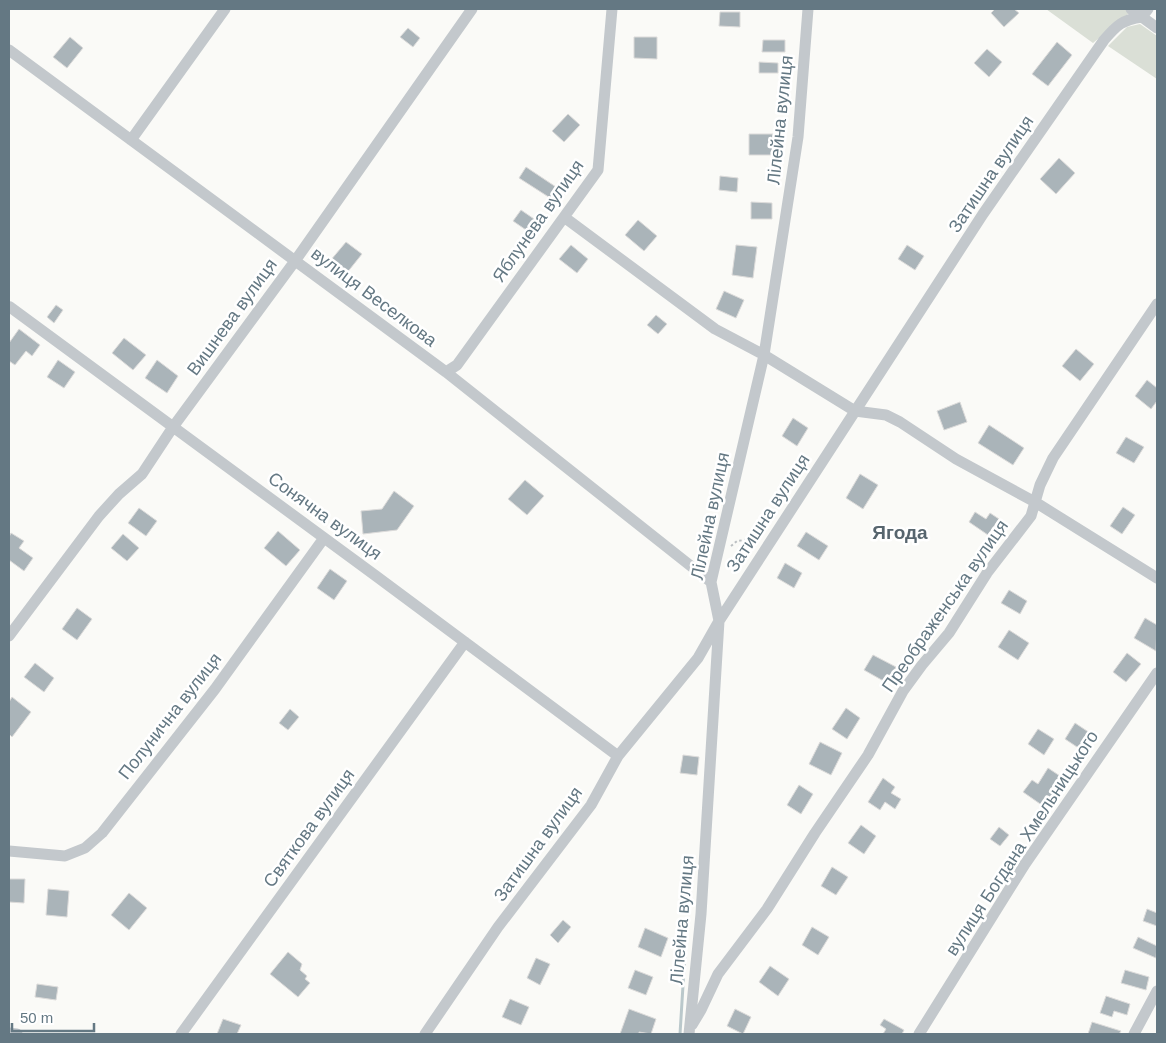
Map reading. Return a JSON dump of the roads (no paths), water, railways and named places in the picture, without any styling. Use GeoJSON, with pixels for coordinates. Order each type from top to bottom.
{"type":"FeatureCollection","features":[{"type":"Feature","properties":{"kind":"street"},"geometry":{"type":"LineString","coordinates":[[131,140],[225,9]]}},
{"type":"Feature","properties":{"kind":"street","name":"Вишнева вулиця"},"geometry":{"type":"LineString","coordinates":[[9,636],[99,516],[119,494],[142,474],[173,427],[295,260],[472,9]]}},
{"type":"Feature","properties":{"kind":"street","name":"Яблунева вулиця"},"geometry":{"type":"LineString","coordinates":[[446,372],[457,365],[598,170],[612,9]]}},
{"type":"Feature","properties":{"kind":"street","name":"Лілейна вулиця"},"geometry":{"type":"LineString","coordinates":[[690,1031],[701,914],[719,621],[710,582],[764,355],[798,137],[808,9]]}},
{"type":"Feature","properties":{"kind":"street"},"geometry":{"type":"LineString","coordinates":[[1131,9],[1145,13],[1157,28]]}},
{"type":"Feature","properties":{"kind":"street","name":"Затишна вулиця"},"geometry":{"type":"LineString","coordinates":[[425,1034],[498,927],[591,805],[618,756],[698,658],[719,621],[983,214],[1104,40],[1116,26],[1127,19],[1145,13]]}},
{"type":"Feature","properties":{"kind":"street","name":"вулиця Веселкова"},"geometry":{"type":"LineString","coordinates":[[9,50],[446,372],[710,582]]}},
{"type":"Feature","properties":{"kind":"street"},"geometry":{"type":"LineString","coordinates":[[564,217],[715,330],[764,355],[855,411],[886,415],[956,459],[1035,502],[1157,578]]}},
{"type":"Feature","properties":{"kind":"street","name":"Преображенська вулиця"},"geometry":{"type":"LineString","coordinates":[[690,1031],[718,974],[767,909],[815,833],[868,755],[903,691],[922,665],[949,634],[987,574],[1031,516],[1053,458],[1157,304]]}},
{"type":"Feature","properties":{"kind":"street","name":"Сонячна вулиця"},"geometry":{"type":"LineString","coordinates":[[9,308],[618,756]]}},
{"type":"Feature","properties":{"kind":"street","name":"Полунична вулиця"},"geometry":{"type":"LineString","coordinates":[[9,851],[65,856],[85,848],[102,833],[215,688],[324,538]]}},
{"type":"Feature","properties":{"kind":"street","name":"Святкова вулиця"},"geometry":{"type":"LineString","coordinates":[[181,1034],[465,642]]}},
{"type":"Feature","properties":{"kind":"street","name":"вулиця Богдана Хмельницького"},"geometry":{"type":"LineString","coordinates":[[919,1034],[1025,864],[1157,673]]}},
{"type":"Feature","properties":{"kind":"street"},"geometry":{"type":"LineString","coordinates":[[1134,1034],[1157,991]]}},
{"type":"Feature","properties":{"kind":"street"},"geometry":{"type":"LineString","coordinates":[[9,1033],[17,1034]]}},
{"type":"Feature","properties":{"kind":"waterway"},"geometry":{"type":"LineString","coordinates":[[680,1034],[687,921]]}},
{"type":"Feature","properties":{"kind":"district","name":"Ягода"},"geometry":{"type":"Point","coordinates":[900,532]}}]}
